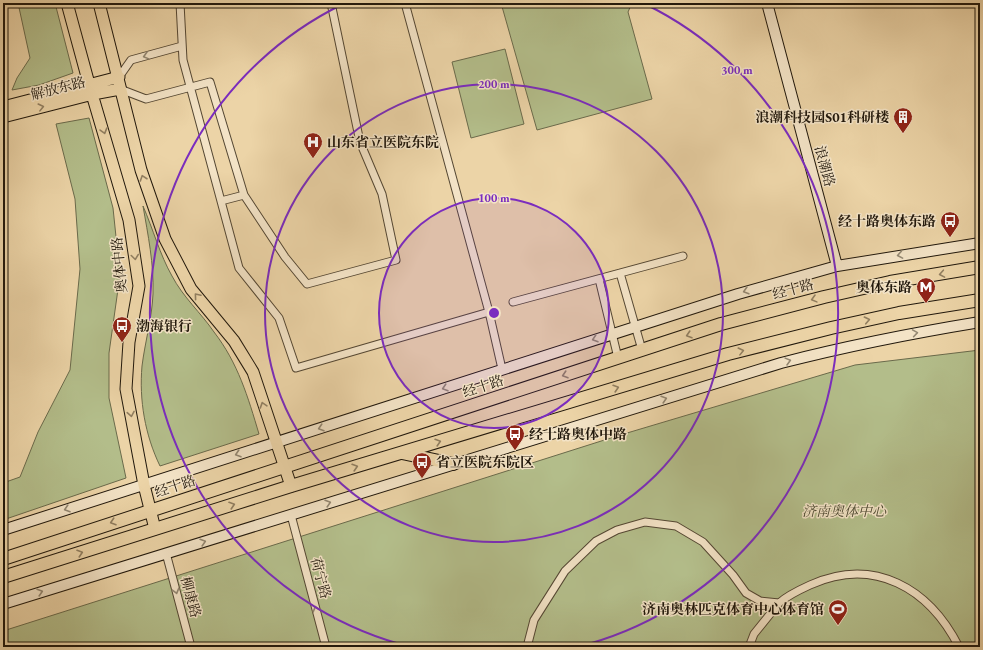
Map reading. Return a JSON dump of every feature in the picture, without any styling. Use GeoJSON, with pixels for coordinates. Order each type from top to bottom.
{"type":"FeatureCollection","features":[{"type":"Feature","properties":{"kind":"highway","name":"经十路"},"geometry":{"type":"LineString","coordinates":[[3,559],[721,324],[824,297],[890,282],[980,267]]}},
{"type":"Feature","properties":{"kind":"highway"},"geometry":{"type":"LineString","coordinates":[[3,578],[291,486],[728,354],[832,328],[899,314],[980,300]]}},
{"type":"Feature","properties":{"kind":"highway"},"geometry":{"type":"LineString","coordinates":[[400,453],[453,464]]}},
{"type":"Feature","properties":{"kind":"main road","name":"奥体中路"},"geometry":{"type":"LineString","coordinates":[[67,3],[130,220],[139,286],[130,342],[126,389],[144,485],[155,529]]}},
{"type":"Feature","properties":{"kind":"main road"},"geometry":{"type":"LineString","coordinates":[[99,3],[141,170],[165,239],[191,289],[234,341],[253,372],[275,442],[291,486]]}},
{"type":"Feature","properties":{"kind":"main road","name":"浪潮路"},"geometry":{"type":"LineString","coordinates":[[766,3],[837,266]]}},
{"type":"Feature","properties":{"kind":"main road","name":"解放东路"},"geometry":{"type":"LineString","coordinates":[[3,117],[91,89],[118,77]]}},
{"type":"Feature","properties":{"kind":"main road","name":"解放东路"},"geometry":{"type":"LineString","coordinates":[[3,107],[91,89],[120,89]]}},
{"type":"Feature","properties":{"kind":"main road","name":"经十路"},"geometry":{"type":"LineString","coordinates":[[3,530],[738,294],[837,266],[980,243]]}},
{"type":"Feature","properties":{"kind":"main road"},"geometry":{"type":"LineString","coordinates":[[3,604],[803,357],[909,334],[980,322]]}},
{"type":"Feature","properties":{"kind":"street"},"geometry":{"type":"LineString","coordinates":[[180,3],[183,60],[239,268],[279,318],[296,368],[489,312]]}},
{"type":"Feature","properties":{"kind":"street"},"geometry":{"type":"LineString","coordinates":[[120,89],[146,99],[210,82],[244,194],[285,257],[307,284],[396,260],[382,194],[360,142],[331,3]]}},
{"type":"Feature","properties":{"kind":"street"},"geometry":{"type":"LineString","coordinates":[[405,3],[489,312],[502,369]]}},
{"type":"Feature","properties":{"kind":"street"},"geometry":{"type":"LineString","coordinates":[[118,77],[131,60],[182,46]]}},
{"type":"Feature","properties":{"kind":"street"},"geometry":{"type":"LineString","coordinates":[[221,201],[244,194]]}},
{"type":"Feature","properties":{"kind":"street"},"geometry":{"type":"LineString","coordinates":[[513,302],[683,256]]}},
{"type":"Feature","properties":{"kind":"street"},"geometry":{"type":"LineString","coordinates":[[620,273],[642,350]]}},
{"type":"Feature","properties":{"kind":"street"},"geometry":{"type":"LineString","coordinates":[[599,279],[618,358]]}},
{"type":"Feature","properties":{"kind":"street","name":"荷宁路"},"geometry":{"type":"LineString","coordinates":[[290,515],[326,647]]}},
{"type":"Feature","properties":{"kind":"street"},"geometry":{"type":"LineString","coordinates":[[527,647],[534,620],[565,571],[596,541],[617,530],[645,522],[676,526],[704,542],[733,575],[746,593],[760,601],[779,603]]}},
{"type":"Feature","properties":{"kind":"street","name":"柳康路"},"geometry":{"type":"LineString","coordinates":[[166,553],[191,647]]}},
{"type":"Feature","properties":{"kind":"street"},"geometry":{"type":"LineString","coordinates":[[749,647],[754,634],[779,603],[787,596],[827,577],[853,574],[875,574],[916,593],[935,612],[959,647]]}},
{"type":"Feature","properties":{"kind":"green space"},"geometry":{"type":"Polygon","coordinates":[[[18,3],[55,3],[73,73],[39,85],[12,90],[17,78],[30,58],[18,3]]]}},
{"type":"Feature","properties":{"kind":"green space"},"geometry":{"type":"Polygon","coordinates":[[[501,3],[632,3],[628,12],[652,99],[537,130],[501,3]]]}},
{"type":"Feature","properties":{"kind":"green space"},"geometry":{"type":"Polygon","coordinates":[[[505,49],[524,124],[471,138],[452,62],[505,49]]]}},
{"type":"Feature","properties":{"kind":"green space"},"geometry":{"type":"Polygon","coordinates":[[[89,118],[113,208],[120,275],[109,353],[109,398],[126,478],[3,520],[3,483],[20,477],[38,432],[70,370],[80,269],[75,199],[56,124],[89,118]]]}},
{"type":"Feature","properties":{"kind":"green space"},"geometry":{"type":"Polygon","coordinates":[[[143,206],[164,259],[176,284],[209,325],[230,356],[246,394],[259,434],[160,466],[150,442],[144,417],[141,392],[142,366],[153,294],[152,261],[143,206]]]}},
{"type":"Feature","properties":{"kind":"green space","name":"济南奥体中心"},"geometry":{"type":"Polygon","coordinates":[[[980,350],[980,647],[3,647],[3,631],[617,436],[855,365],[980,350]]]}},
{"type":"Feature","properties":{"kind":"place","name":"浪潮科技园S01科研楼"},"geometry":{"type":"Point","coordinates":[903,134]}},
{"type":"Feature","properties":{"kind":"place","name":"山东省立医院东院"},"geometry":{"type":"Point","coordinates":[313,159]}},
{"type":"Feature","properties":{"kind":"place","name":"经十路奥体东路"},"geometry":{"type":"Point","coordinates":[950,238]}},
{"type":"Feature","properties":{"kind":"place","name":"奥体东路"},"geometry":{"type":"Point","coordinates":[926,304]}},
{"type":"Feature","properties":{"kind":"place","name":"渤海银行"},"geometry":{"type":"Point","coordinates":[122,343]}},
{"type":"Feature","properties":{"kind":"place","name":"经十路奥体中路"},"geometry":{"type":"Point","coordinates":[515,451]}},
{"type":"Feature","properties":{"kind":"place","name":"省立医院东院区"},"geometry":{"type":"Point","coordinates":[422,479]}},
{"type":"Feature","properties":{"kind":"place","name":"济南奥林匹克体育中心体育馆"},"geometry":{"type":"Point","coordinates":[838,626]}}]}
